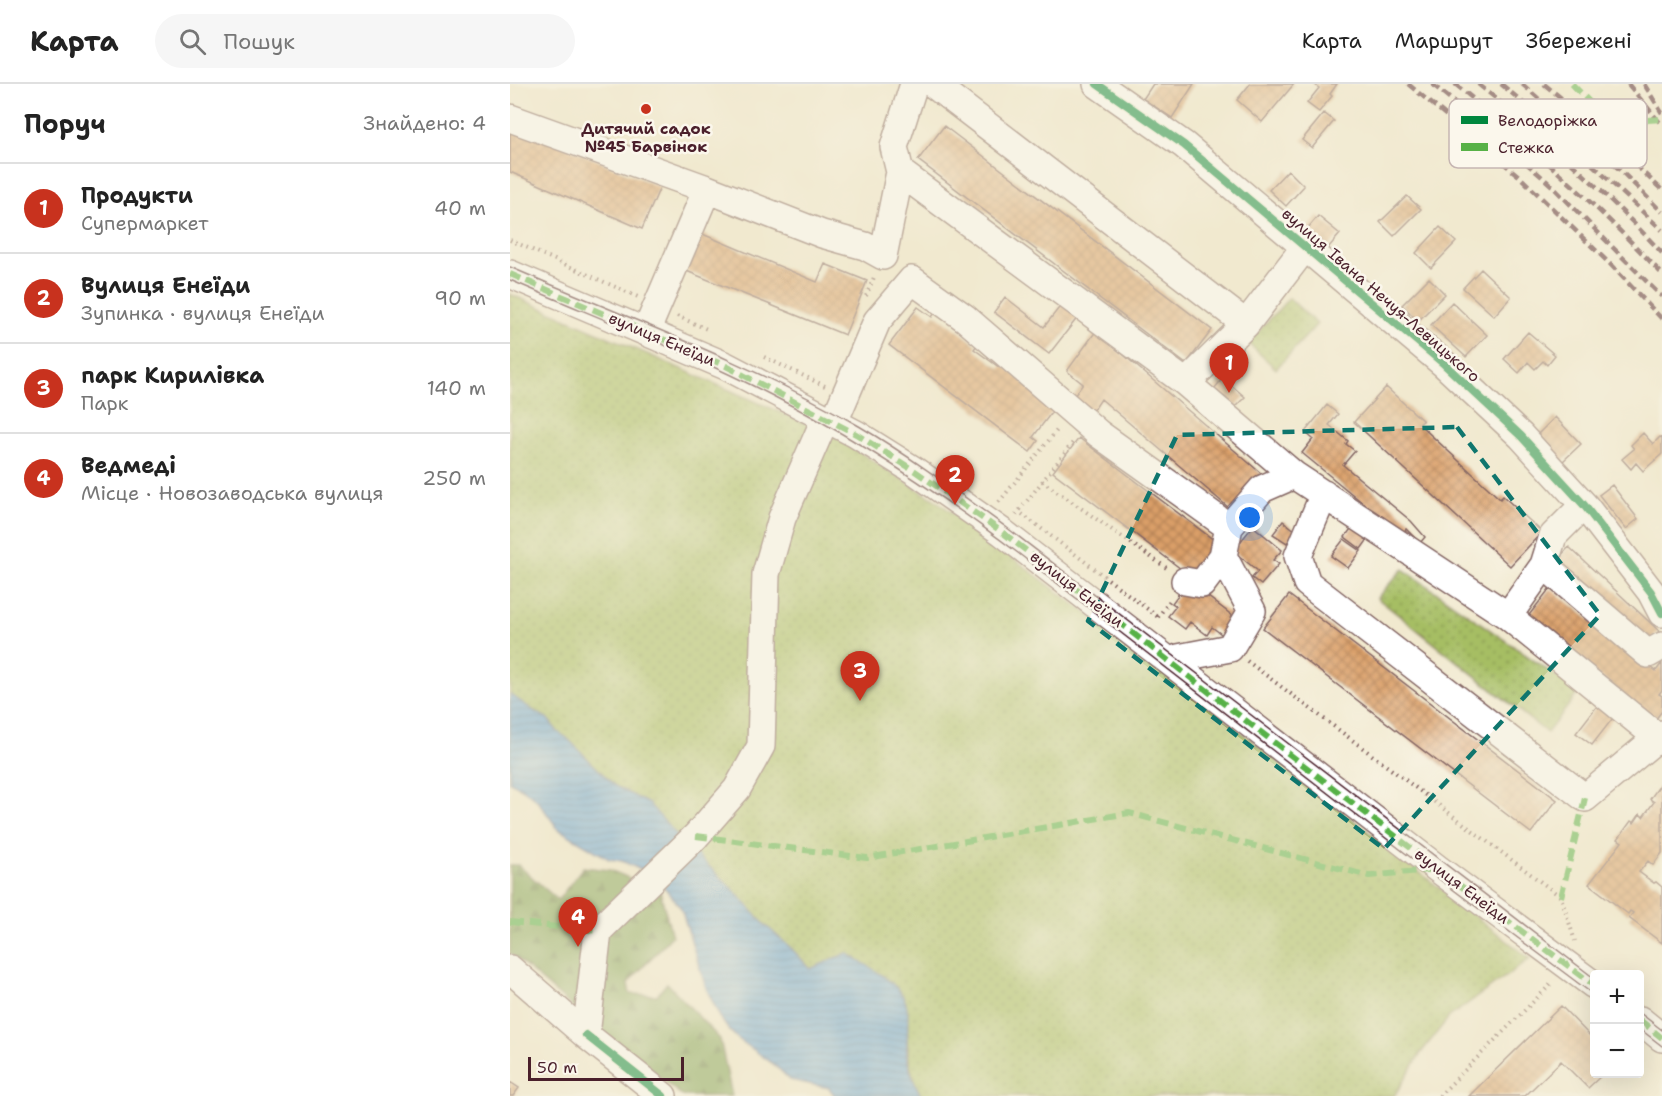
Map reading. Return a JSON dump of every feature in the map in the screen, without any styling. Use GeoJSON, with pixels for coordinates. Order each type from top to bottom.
{"type":"FeatureCollection","features":[{"type":"Feature","properties":{"kind":"street"},"geometry":{"type":"LineString","coordinates":[[883,256],[900,172],[894,147],[914,84]]}},
{"type":"Feature","properties":{"kind":"street"},"geometry":{"type":"LineString","coordinates":[[933,84],[1246,324]]}},
{"type":"Feature","properties":{"kind":"street","name":"вулиця Івана Нечуя-Левицького"},"geometry":{"type":"LineString","coordinates":[[1097,84],[1184,145],[1444,364],[1521,436],[1584,506],[1651,592],[1662,613]]}},
{"type":"Feature","properties":{"kind":"street"},"geometry":{"type":"LineString","coordinates":[[510,118],[707,189],[822,234],[865,246],[883,256],[965,318],[1099,435],[1229,527]]}},
{"type":"Feature","properties":{"kind":"street"},"geometry":{"type":"LineString","coordinates":[[900,172],[1186,383],[1294,475],[1324,494],[1508,616],[1661,738],[1586,798],[1307,583],[1298,556],[1324,494]]}},
{"type":"Feature","properties":{"kind":"street"},"geometry":{"type":"LineString","coordinates":[[646,332],[707,189]]}},
{"type":"Feature","properties":{"kind":"street"},"geometry":{"type":"LineString","coordinates":[[1186,383],[1246,324],[1305,247]]}},
{"type":"Feature","properties":{"kind":"street","name":"вулиця Енеїди"},"geometry":{"type":"LineString","coordinates":[[510,274],[726,366],[830,420],[915,471],[993,526],[1438,869],[1573,957],[1590,980]]}},
{"type":"Feature","properties":{"kind":"street"},"geometry":{"type":"LineString","coordinates":[[586,1035],[598,931],[646,887],[696,836],[736,789],[761,746],[766,574],[782,518],[877,321],[912,280]]}},
{"type":"Feature","properties":{"kind":"street"},"geometry":{"type":"LineString","coordinates":[[1185,581],[1202,584],[1223,556],[1229,527],[1262,489],[1294,475]]}},
{"type":"Feature","properties":{"kind":"street"},"geometry":{"type":"LineString","coordinates":[[1508,616],[1544,565],[1553,536],[1584,506]]}},
{"type":"Feature","properties":{"kind":"street"},"geometry":{"type":"LineString","coordinates":[[1173,664],[1178,658],[1230,648],[1252,611],[1223,556]]}},
{"type":"Feature","properties":{"kind":"street"},"geometry":{"type":"LineString","coordinates":[[1544,565],[1648,654],[1662,646]]}},
{"type":"Feature","properties":{"kind":"street"},"geometry":{"type":"LineString","coordinates":[[510,969],[586,1035],[663,1096]]}},
{"type":"Feature","properties":{"kind":"street"},"geometry":{"type":"LineString","coordinates":[[1644,1023],[1662,1038]]}},
{"type":"Feature","properties":{"kind":"path"},"geometry":{"type":"LineString","coordinates":[[993,526],[1042,481],[1080,418]]}},
{"type":"Feature","properties":{"kind":"path"},"geometry":{"type":"LineString","coordinates":[[993,526],[1080,418]]}},
{"type":"Feature","properties":{"kind":"path"},"geometry":{"type":"LineString","coordinates":[[1042,481],[1185,581],[1141,639]]}},
{"type":"Feature","properties":{"kind":"path"},"geometry":{"type":"LineString","coordinates":[[1230,648],[1561,897],[1573,957],[1439,1096]]}},
{"type":"Feature","properties":{"kind":"highlighted area"},"geometry":{"type":"Polygon","coordinates":[[[1457,427],[1600,615],[1384,849],[1088,621],[1177,435],[1457,427]]]}},
{"type":"Feature","properties":{"kind":"green space"},"geometry":{"type":"Polygon","coordinates":[[[510,294],[830,434],[934,499],[1153,663],[1530,959],[1449,1017],[1421,1053],[1394,1096],[921,1096],[909,1061],[906,1002],[847,953],[811,969],[764,924],[732,888],[682,841],[649,804],[615,786],[567,738],[558,732],[547,718],[510,694],[510,294]]]}},
{"type":"Feature","properties":{"kind":"green space"},"geometry":{"type":"Polygon","coordinates":[[[1289,298],[1317,324],[1276,369],[1248,343],[1289,298]]]}},
{"type":"Feature","properties":{"kind":"green space"},"geometry":{"type":"Polygon","coordinates":[[[1403,569],[1579,692],[1547,733],[1377,598],[1403,569]]]}},
{"type":"Feature","properties":{"kind":"green space"},"geometry":{"type":"Polygon","coordinates":[[[510,865],[518,865],[558,900],[583,867],[610,870],[660,891],[672,936],[628,983],[630,994],[657,995],[667,983],[720,1039],[732,1096],[683,1096],[592,1024],[510,953],[510,865]]]}},
{"type":"Feature","properties":{"kind":"water"},"geometry":{"type":"Polygon","coordinates":[[[510,694],[547,718],[558,732],[567,738],[615,786],[649,804],[682,841],[732,888],[764,924],[810,969],[847,953],[895,986],[907,1006],[907,1056],[921,1096],[835,1096],[829,1088],[790,1080],[776,1066],[737,1038],[721,1019],[706,988],[681,908],[665,888],[639,869],[622,861],[609,859],[558,829],[538,801],[510,782],[510,694]]]}},
{"type":"Feature","properties":{"kind":"building"},"geometry":{"type":"Polygon","coordinates":[[[1153,84],[1194,84],[1172,118],[1143,99],[1153,84]]]}},
{"type":"Feature","properties":{"kind":"building"},"geometry":{"type":"Polygon","coordinates":[[[1250,84],[1294,84],[1262,122],[1237,100],[1250,84]]]}},
{"type":"Feature","properties":{"kind":"building"},"geometry":{"type":"Polygon","coordinates":[[[1314,84],[1337,84],[1330,94],[1332,96],[1319,112],[1307,103],[1319,88],[1314,84]]]}},
{"type":"Feature","properties":{"kind":"building"},"geometry":{"type":"Polygon","coordinates":[[[1324,113],[1334,121],[1312,148],[1302,140],[1324,113]]]}},
{"type":"Feature","properties":{"kind":"building"},"geometry":{"type":"Polygon","coordinates":[[[510,123],[660,187],[642,229],[510,172],[510,123]]]}},
{"type":"Feature","properties":{"kind":"building"},"geometry":{"type":"Polygon","coordinates":[[[944,126],[1212,330],[1186,364],[918,160],[944,126]]]}},
{"type":"Feature","properties":{"kind":"building"},"geometry":{"type":"Polygon","coordinates":[[[1288,170],[1304,186],[1286,206],[1269,190],[1288,170]]]}},
{"type":"Feature","properties":{"kind":"building"},"geometry":{"type":"Polygon","coordinates":[[[1407,196],[1421,209],[1394,236],[1380,222],[1407,196]]]}},
{"type":"Feature","properties":{"kind":"building"},"geometry":{"type":"Polygon","coordinates":[[[1318,216],[1340,234],[1328,248],[1307,229],[1318,216]]]}},
{"type":"Feature","properties":{"kind":"building"},"geometry":{"type":"Polygon","coordinates":[[[1440,227],[1456,242],[1431,268],[1416,253],[1440,227]]]}},
{"type":"Feature","properties":{"kind":"building"},"geometry":{"type":"Polygon","coordinates":[[[700,233],[817,282],[825,264],[867,281],[845,335],[684,270],[700,233]]]}},
{"type":"Feature","properties":{"kind":"building"},"geometry":{"type":"Polygon","coordinates":[[[1481,269],[1511,297],[1494,316],[1463,288],[1481,269]]]}},
{"type":"Feature","properties":{"kind":"building"},"geometry":{"type":"Polygon","coordinates":[[[1429,278],[1445,294],[1418,321],[1402,305],[1429,278]]]}},
{"type":"Feature","properties":{"kind":"building"},"geometry":{"type":"Polygon","coordinates":[[[1005,297],[1044,327],[1062,304],[1078,317],[1049,354],[994,312],[1005,297]]]}},
{"type":"Feature","properties":{"kind":"building"},"geometry":{"type":"Polygon","coordinates":[[[1452,302],[1487,335],[1466,357],[1431,325],[1452,302]]]}},
{"type":"Feature","properties":{"kind":"building"},"geometry":{"type":"Polygon","coordinates":[[[918,307],[932,317],[935,313],[977,345],[974,349],[1000,368],[1003,364],[1054,409],[1033,437],[1038,441],[1030,452],[889,345],[918,307]]]}},
{"type":"Feature","properties":{"kind":"building"},"geometry":{"type":"Polygon","coordinates":[[[1096,331],[1263,475],[1235,513],[1101,399],[1091,414],[1072,399],[1083,384],[1067,371],[1096,331]]]}},
{"type":"Feature","properties":{"kind":"building"},"geometry":{"type":"Polygon","coordinates":[[[1528,332],[1555,355],[1547,365],[1543,361],[1535,369],[1528,362],[1519,373],[1504,359],[1528,332]]]}},
{"type":"Feature","properties":{"kind":"building"},"geometry":{"type":"Polygon","coordinates":[[[1223,378],[1245,397],[1235,407],[1214,389],[1223,378]]]}},
{"type":"Feature","properties":{"kind":"building"},"geometry":{"type":"Polygon","coordinates":[[[1386,387],[1423,421],[1419,424],[1500,499],[1503,496],[1542,532],[1510,566],[1354,422],[1386,387]]]}},
{"type":"Feature","properties":{"kind":"building"},"geometry":{"type":"Polygon","coordinates":[[[1327,405],[1338,414],[1329,425],[1348,441],[1346,444],[1355,451],[1343,465],[1411,521],[1425,537],[1420,543],[1406,529],[1402,535],[1302,453],[1313,439],[1305,432],[1327,405]]]}},
{"type":"Feature","properties":{"kind":"building"},"geometry":{"type":"Polygon","coordinates":[[[1555,417],[1581,444],[1562,462],[1536,436],[1555,417]]]}},
{"type":"Feature","properties":{"kind":"building"},"geometry":{"type":"Polygon","coordinates":[[[1643,433],[1653,444],[1660,437],[1662,438],[1662,454],[1643,471],[1636,463],[1631,469],[1622,459],[1634,449],[1631,445],[1643,433]]]}},
{"type":"Feature","properties":{"kind":"building"},"geometry":{"type":"Polygon","coordinates":[[[1079,438],[1219,544],[1193,578],[1053,472],[1079,438]]]}},
{"type":"Feature","properties":{"kind":"building"},"geometry":{"type":"Polygon","coordinates":[[[1612,485],[1638,519],[1626,529],[1599,495],[1612,485]]]}},
{"type":"Feature","properties":{"kind":"building"},"geometry":{"type":"Polygon","coordinates":[[[1358,519],[1374,531],[1361,549],[1345,537],[1358,519]]]}},
{"type":"Feature","properties":{"kind":"building"},"geometry":{"type":"Polygon","coordinates":[[[1283,521],[1296,531],[1287,543],[1273,534],[1283,521]]]}},
{"type":"Feature","properties":{"kind":"building"},"geometry":{"type":"Polygon","coordinates":[[[1253,526],[1282,550],[1273,560],[1279,564],[1261,585],[1252,578],[1258,571],[1233,551],[1253,526]]]}},
{"type":"Feature","properties":{"kind":"building"},"geometry":{"type":"Polygon","coordinates":[[[1344,539],[1361,551],[1348,568],[1331,556],[1344,539]]]}},
{"type":"Feature","properties":{"kind":"building"},"geometry":{"type":"Polygon","coordinates":[[[1569,547],[1659,631],[1646,646],[1555,562],[1569,547]]]}},
{"type":"Feature","properties":{"kind":"building"},"geometry":{"type":"Polygon","coordinates":[[[1184,587],[1199,590],[1238,620],[1225,637],[1212,627],[1207,635],[1190,622],[1185,629],[1168,616],[1176,606],[1172,603],[1184,587]]]}},
{"type":"Feature","properties":{"kind":"building"},"geometry":{"type":"Polygon","coordinates":[[[1550,588],[1656,671],[1662,663],[1662,690],[1659,694],[1662,696],[1662,711],[1655,720],[1526,619],[1550,588]]]}},
{"type":"Feature","properties":{"kind":"building"},"geometry":{"type":"Polygon","coordinates":[[[1289,595],[1557,800],[1531,833],[1263,628],[1289,595]]]}},
{"type":"Feature","properties":{"kind":"building"},"geometry":{"type":"Polygon","coordinates":[[[1597,706],[1613,718],[1592,745],[1576,733],[1597,706]]]}},
{"type":"Feature","properties":{"kind":"building"},"geometry":{"type":"Polygon","coordinates":[[[1662,782],[1662,853],[1653,865],[1648,861],[1639,872],[1662,887],[1662,943],[1629,918],[1633,913],[1630,911],[1628,914],[1589,884],[1622,842],[1618,839],[1631,821],[1634,823],[1640,814],[1643,817],[1654,802],[1650,799],[1662,782]]]}},
{"type":"Feature","properties":{"kind":"building"},"geometry":{"type":"Polygon","coordinates":[[[1561,1006],[1590,1036],[1590,1078],[1599,1078],[1588,1088],[1561,1061],[1525,1096],[1469,1096],[1561,1006]]]}},
{"type":"Feature","properties":{"kind":"building"},"geometry":{"type":"Polygon","coordinates":[[[510,1082],[519,1088],[513,1096],[510,1096],[510,1082]]]}},
{"type":"Feature","properties":{"kind":"tram line"},"geometry":{"type":"LineString","coordinates":[[510,267],[775,381],[859,426],[897,450],[1006,527],[1590,975]]}},
{"type":"Feature","properties":{"kind":"tram line"},"geometry":{"type":"LineString","coordinates":[[510,280],[741,380],[837,431],[899,469],[1018,553],[1427,870],[1590,992]]}},
{"type":"Feature","properties":{"kind":"tram line"},"geometry":{"type":"LineString","coordinates":[[1644,1016],[1662,1030]]}},
{"type":"Feature","properties":{"kind":"tram line"},"geometry":{"type":"LineString","coordinates":[[1644,1032],[1662,1046]]}},
{"type":"Feature","properties":{"kind":"railway"},"geometry":{"type":"LineString","coordinates":[[1408,84],[1449,118]]}},
{"type":"Feature","properties":{"kind":"railway"},"geometry":{"type":"LineString","coordinates":[[1432,84],[1450,99]]}},
{"type":"Feature","properties":{"kind":"railway"},"geometry":{"type":"LineString","coordinates":[[1455,84],[1473,99]]}},
{"type":"Feature","properties":{"kind":"railway"},"geometry":{"type":"LineString","coordinates":[[1478,84],[1496,99]]}},
{"type":"Feature","properties":{"kind":"railway"},"geometry":{"type":"LineString","coordinates":[[1501,84],[1519,99]]}},
{"type":"Feature","properties":{"kind":"railway"},"geometry":{"type":"LineString","coordinates":[[1522,84],[1539,99]]}},
{"type":"Feature","properties":{"kind":"railway"},"geometry":{"type":"LineString","coordinates":[[1544,84],[1562,99]]}},
{"type":"Feature","properties":{"kind":"railway"},"geometry":{"type":"LineString","coordinates":[[1628,84],[1640,99]]}},
{"type":"Feature","properties":{"kind":"railway"},"geometry":{"type":"LineString","coordinates":[[1644,84],[1662,113]]}},
{"type":"Feature","properties":{"kind":"railway"},"geometry":{"type":"LineString","coordinates":[[1647,107],[1662,125]]}},
{"type":"Feature","properties":{"kind":"railway"},"geometry":{"type":"LineString","coordinates":[[1509,168],[1610,264],[1662,319]]}},
{"type":"Feature","properties":{"kind":"railway"},"geometry":{"type":"LineString","coordinates":[[1532,168],[1662,297]]}},
{"type":"Feature","properties":{"kind":"railway"},"geometry":{"type":"LineString","coordinates":[[1553,168],[1662,274]]}},
{"type":"Feature","properties":{"kind":"railway"},"geometry":{"type":"LineString","coordinates":[[1576,168],[1662,253]]}},
{"type":"Feature","properties":{"kind":"railway"},"geometry":{"type":"LineString","coordinates":[[1596,168],[1662,230]]}},
{"type":"Feature","properties":{"kind":"railway"},"geometry":{"type":"LineString","coordinates":[[1618,168],[1662,212]]}},
{"type":"Feature","properties":{"kind":"railway"},"geometry":{"type":"LineString","coordinates":[[1639,168],[1662,190]]}},
{"type":"Feature","properties":{"kind":"marked path"},"geometry":{"type":"LineString","coordinates":[[1572,84],[1587,99]]}},
{"type":"Feature","properties":{"kind":"marked path"},"geometry":{"type":"LineString","coordinates":[[1647,120],[1662,119]]}},
{"type":"Feature","properties":{"kind":"marked path"},"geometry":{"type":"LineString","coordinates":[[510,274],[726,366],[856,434],[915,471],[1002,532],[1438,869],[1590,982]]}},
{"type":"Feature","properties":{"kind":"marked path"},"geometry":{"type":"LineString","coordinates":[[1561,897],[1585,798]]}},
{"type":"Feature","properties":{"kind":"marked path"},"geometry":{"type":"LineString","coordinates":[[696,836],[867,858],[1129,813],[1369,876],[1438,869]]}},
{"type":"Feature","properties":{"kind":"marked path"},"geometry":{"type":"LineString","coordinates":[[510,922],[598,931]]}},
{"type":"Feature","properties":{"kind":"marked path"},"geometry":{"type":"LineString","coordinates":[[1644,1023],[1662,1038]]}},
{"type":"Feature","properties":{"kind":"cycle path"},"geometry":{"type":"LineString","coordinates":[[1097,84],[1184,145],[1444,364],[1521,436],[1584,505],[1651,592],[1662,613]]}},
{"type":"Feature","properties":{"kind":"cycle path"},"geometry":{"type":"LineString","coordinates":[[586,1035],[663,1096]]}},
{"type":"Feature","properties":{"kind":"place","name":"Дитячий садок №45 Барвінок"},"geometry":{"type":"Point","coordinates":[646,109]}},
{"type":"Feature","properties":{"kind":"place","name":"Продукти"},"geometry":{"type":"Point","coordinates":[1229,393]}},
{"type":"Feature","properties":{"kind":"place","name":"Вулиця Енеїди"},"geometry":{"type":"Point","coordinates":[955,505]}},
{"type":"Feature","properties":{"kind":"place","name":"парк Кирилівка"},"geometry":{"type":"Point","coordinates":[860,701]}},
{"type":"Feature","properties":{"kind":"place","name":"Ведмеді"},"geometry":{"type":"Point","coordinates":[578,947]}}]}
